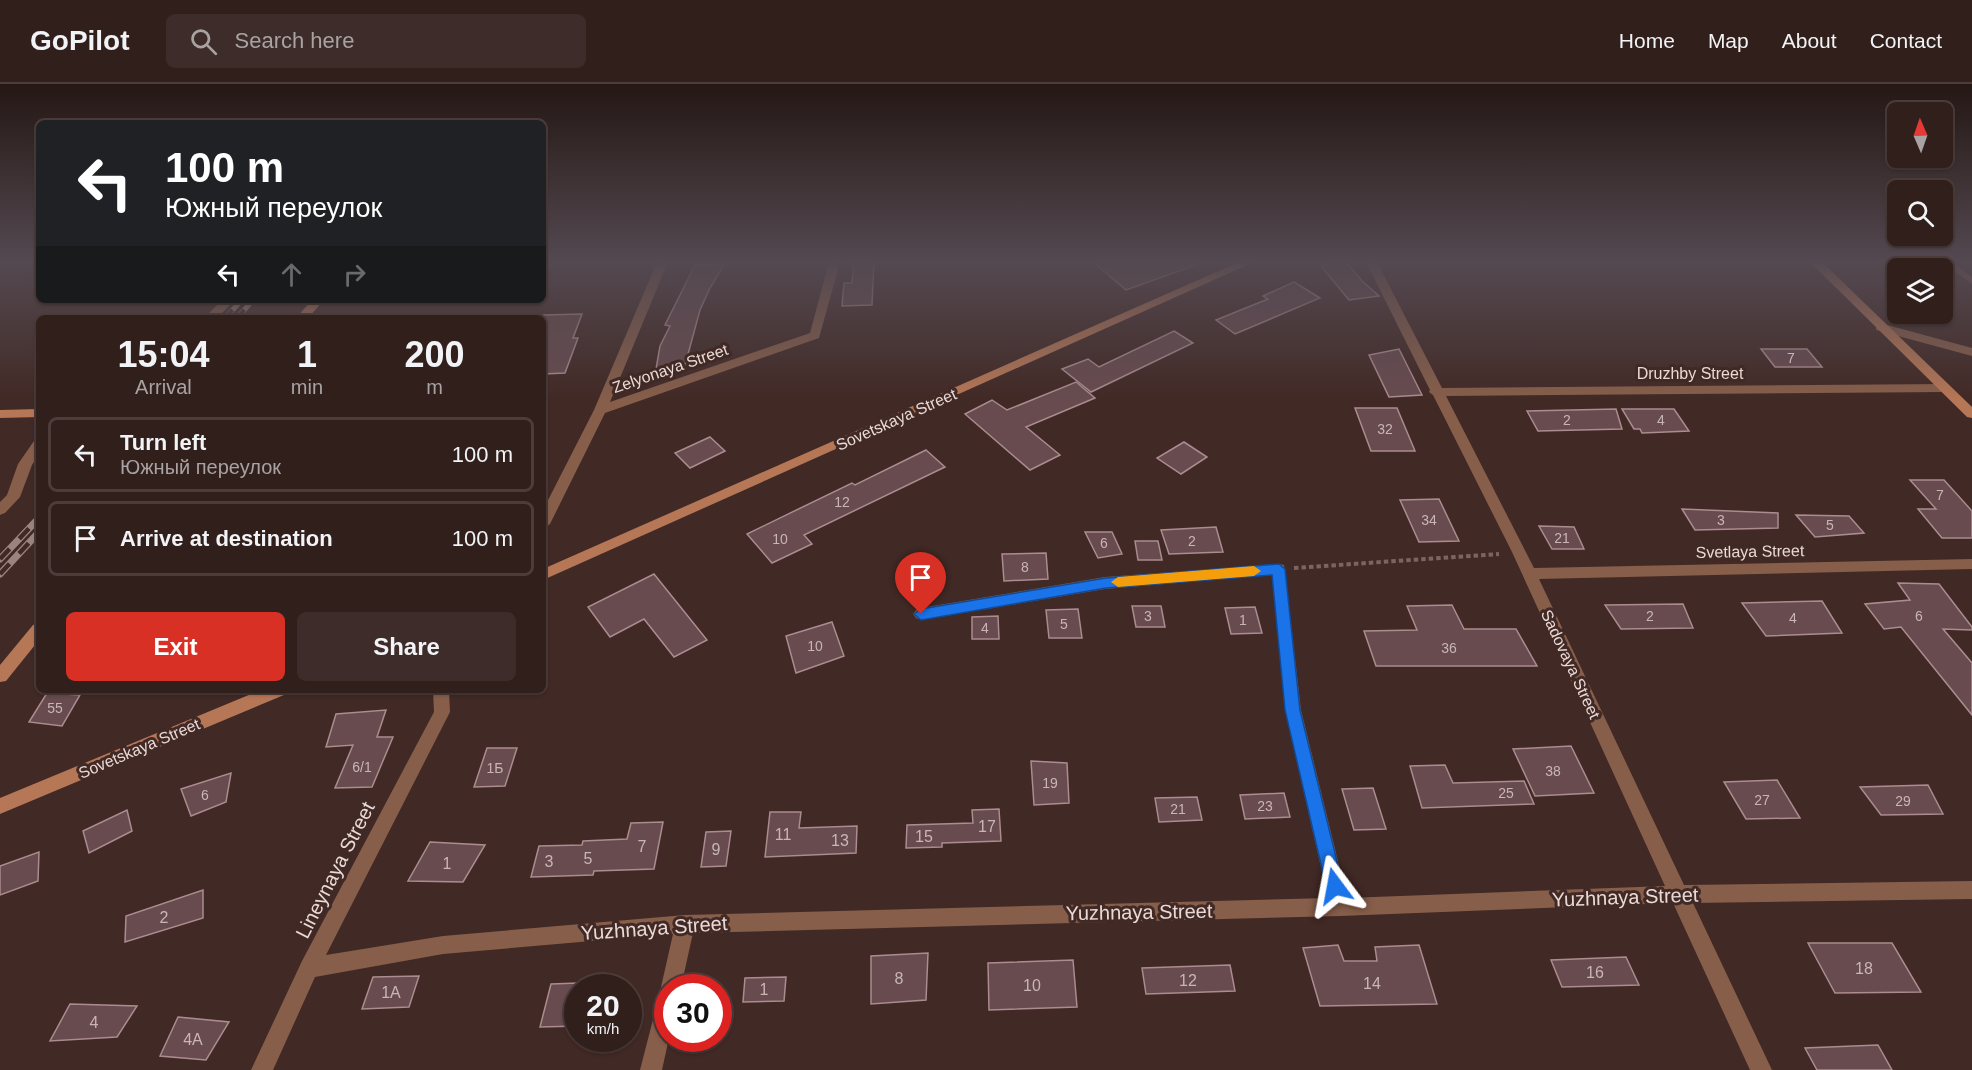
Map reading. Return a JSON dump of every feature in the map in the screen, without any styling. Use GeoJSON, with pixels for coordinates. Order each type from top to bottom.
{"type":"FeatureCollection","features":[{"type":"Feature","properties":{"kind":"street"},"geometry":{"type":"LineString","coordinates":[[546,518],[600,410],[643,308]]}},
{"type":"Feature","properties":{"kind":"street","name":"Zelyonaya Street"},"geometry":{"type":"LineString","coordinates":[[600,410],[815,335],[822,308]]}},
{"type":"Feature","properties":{"kind":"street","name":"Sovetskaya Street"},"geometry":{"type":"LineString","coordinates":[[546,574],[1145,308]]}},
{"type":"Feature","properties":{"kind":"street","name":"Sadovaya Street"},"geometry":{"type":"LineString","coordinates":[[1394,308],[1519,552],[1761,1070]]}},
{"type":"Feature","properties":{"kind":"street"},"geometry":{"type":"LineString","coordinates":[[1861,308],[1972,414]]}},
{"type":"Feature","properties":{"kind":"street"},"geometry":{"type":"LineString","coordinates":[[1880,327],[1972,352]]}},
{"type":"Feature","properties":{"kind":"street","name":"Druzhby Street"},"geometry":{"type":"LineString","coordinates":[[1435,392],[1945,388]]}},
{"type":"Feature","properties":{"kind":"street"},"geometry":{"type":"LineString","coordinates":[[0,414],[36,413]]}},
{"type":"Feature","properties":{"kind":"street"},"geometry":{"type":"LineString","coordinates":[[0,510],[13,497],[25,464],[36,448]]}},
{"type":"Feature","properties":{"kind":"street","name":"Svetlaya Street"},"geometry":{"type":"LineString","coordinates":[[1529,574],[1972,564]]}},
{"type":"Feature","properties":{"kind":"street"},"geometry":{"type":"LineString","coordinates":[[921,614],[1106,583],[1279,569],[1293,710],[1340,908]]}},
{"type":"Feature","properties":{"kind":"street"},"geometry":{"type":"LineString","coordinates":[[0,676],[36,633]]}},
{"type":"Feature","properties":{"kind":"street","name":"Sovetskaya Street"},"geometry":{"type":"LineString","coordinates":[[0,806],[271,693]]}},
{"type":"Feature","properties":{"kind":"street","name":"Lineynaya Street"},"geometry":{"type":"LineString","coordinates":[[262,1070],[309,968],[442,712],[441,693]]}},
{"type":"Feature","properties":{"kind":"street","name":"Yuzhnaya Street"},"geometry":{"type":"LineString","coordinates":[[309,968],[443,945],[685,924],[1340,908],[1678,894],[1972,890]]}},
{"type":"Feature","properties":{"kind":"street"},"geometry":{"type":"LineString","coordinates":[[674,974],[685,924]]}},
{"type":"Feature","properties":{"kind":"street"},"geometry":{"type":"LineString","coordinates":[[651,1070],[655,1052]]}},
{"type":"Feature","properties":{"kind":"path"},"geometry":{"type":"LineString","coordinates":[[1279,569],[1519,552]]}},
{"type":"Feature","properties":{"kind":"building"},"geometry":{"type":"Polygon","coordinates":[[[673,308],[701,308],[684,369],[656,369],[660,346],[670,326],[665,325],[673,308]]]}},
{"type":"Feature","properties":{"kind":"building"},"geometry":{"type":"Polygon","coordinates":[[[1246,308],[1296,308],[1235,334],[1216,320],[1246,308]]]}},
{"type":"Feature","properties":{"kind":"building"},"geometry":{"type":"Polygon","coordinates":[[[582,314],[573,338],[578,338],[565,373],[546,374],[546,315],[543,315],[582,314]]]}},
{"type":"Feature","properties":{"kind":"building"},"geometry":{"type":"Polygon","coordinates":[[[1174,331],[1193,343],[1091,392],[1062,369],[1088,359],[1099,367],[1174,331]]]}},
{"type":"Feature","properties":{"kind":"building"},"geometry":{"type":"Polygon","coordinates":[[[1399,349],[1422,395],[1389,397],[1369,355],[1399,349]]]}},
{"type":"Feature","properties":{"kind":"building"},"geometry":{"type":"Polygon","coordinates":[[[1761,349],[1807,349],[1822,367],[1775,367],[1761,349]]]}},
{"type":"Feature","properties":{"kind":"building"},"geometry":{"type":"Polygon","coordinates":[[[1076,382],[1095,398],[1026,427],[1060,455],[1030,470],[965,414],[992,400],[1007,410],[1076,382]]]}},
{"type":"Feature","properties":{"kind":"building"},"geometry":{"type":"Polygon","coordinates":[[[1355,408],[1397,408],[1415,451],[1371,451],[1355,408]]]}},
{"type":"Feature","properties":{"kind":"building"},"geometry":{"type":"Polygon","coordinates":[[[1616,409],[1622,429],[1538,431],[1527,411],[1616,409]]]}},
{"type":"Feature","properties":{"kind":"building"},"geometry":{"type":"Polygon","coordinates":[[[1622,409],[1674,409],[1689,431],[1642,433],[1640,429],[1634,429],[1622,409]]]}},
{"type":"Feature","properties":{"kind":"building"},"geometry":{"type":"Polygon","coordinates":[[[710,437],[725,451],[690,468],[675,453],[710,437]]]}},
{"type":"Feature","properties":{"kind":"building"},"geometry":{"type":"Polygon","coordinates":[[[1184,442],[1207,457],[1181,474],[1157,458],[1184,442]]]}},
{"type":"Feature","properties":{"kind":"building"},"geometry":{"type":"Polygon","coordinates":[[[926,450],[945,467],[804,535],[812,544],[772,563],[747,534],[852,483],[855,485],[926,450]]]}},
{"type":"Feature","properties":{"kind":"building"},"geometry":{"type":"Polygon","coordinates":[[[1910,480],[1944,480],[1972,511],[1972,538],[1942,538],[1918,509],[1936,509],[1910,480]]]}},
{"type":"Feature","properties":{"kind":"building"},"geometry":{"type":"Polygon","coordinates":[[[1439,499],[1459,541],[1419,542],[1400,500],[1439,499]]]}},
{"type":"Feature","properties":{"kind":"building"},"geometry":{"type":"Polygon","coordinates":[[[1682,509],[1778,513],[1778,528],[1695,530],[1682,509]]]}},
{"type":"Feature","properties":{"kind":"building"},"geometry":{"type":"Polygon","coordinates":[[[1796,515],[1849,516],[1864,533],[1815,537],[1796,515]]]}},
{"type":"Feature","properties":{"kind":"building"},"geometry":{"type":"Polygon","coordinates":[[[1539,526],[1574,527],[1584,549],[1552,549],[1539,526]]]}},
{"type":"Feature","properties":{"kind":"building"},"geometry":{"type":"Polygon","coordinates":[[[1216,527],[1223,552],[1169,554],[1161,530],[1216,527]]]}},
{"type":"Feature","properties":{"kind":"building"},"geometry":{"type":"Polygon","coordinates":[[[1085,532],[1112,532],[1122,554],[1098,558],[1085,532]]]}},
{"type":"Feature","properties":{"kind":"building"},"geometry":{"type":"Polygon","coordinates":[[[1135,541],[1158,541],[1162,560],[1138,560],[1135,541]]]}},
{"type":"Feature","properties":{"kind":"building"},"geometry":{"type":"Polygon","coordinates":[[[1046,553],[1048,579],[1004,581],[1002,554],[1046,553]]]}},
{"type":"Feature","properties":{"kind":"building"},"geometry":{"type":"Polygon","coordinates":[[[654,574],[707,640],[674,657],[644,619],[610,637],[588,607],[654,574]]]}},
{"type":"Feature","properties":{"kind":"building"},"geometry":{"type":"Polygon","coordinates":[[[1898,583],[1939,584],[1972,627],[1972,630],[1943,629],[1972,663],[1972,715],[1901,627],[1884,629],[1865,604],[1910,600],[1898,583]]]}},
{"type":"Feature","properties":{"kind":"building"},"geometry":{"type":"Polygon","coordinates":[[[1822,601],[1842,633],[1766,636],[1742,603],[1822,601]]]}},
{"type":"Feature","properties":{"kind":"building"},"geometry":{"type":"Polygon","coordinates":[[[1683,604],[1693,628],[1621,629],[1605,605],[1683,604]]]}},
{"type":"Feature","properties":{"kind":"building"},"geometry":{"type":"Polygon","coordinates":[[[1452,605],[1464,629],[1516,629],[1537,666],[1376,666],[1364,631],[1417,630],[1407,606],[1452,605]]]}},
{"type":"Feature","properties":{"kind":"building"},"geometry":{"type":"Polygon","coordinates":[[[1132,606],[1161,606],[1165,627],[1136,627],[1132,606]]]}},
{"type":"Feature","properties":{"kind":"building"},"geometry":{"type":"Polygon","coordinates":[[[1255,607],[1262,633],[1231,634],[1225,608],[1255,607]]]}},
{"type":"Feature","properties":{"kind":"building"},"geometry":{"type":"Polygon","coordinates":[[[1078,609],[1082,638],[1049,638],[1046,610],[1078,609]]]}},
{"type":"Feature","properties":{"kind":"building"},"geometry":{"type":"Polygon","coordinates":[[[998,616],[999,639],[972,639],[972,617],[998,616]]]}},
{"type":"Feature","properties":{"kind":"building"},"geometry":{"type":"Polygon","coordinates":[[[832,622],[844,656],[796,673],[786,636],[832,622]]]}},
{"type":"Feature","properties":{"kind":"building"},"geometry":{"type":"Polygon","coordinates":[[[47,693],[80,695],[62,726],[29,722],[47,693]]]}},
{"type":"Feature","properties":{"kind":"building"},"geometry":{"type":"Polygon","coordinates":[[[386,710],[377,737],[393,737],[372,787],[335,788],[353,745],[326,747],[336,714],[386,710]]]}},
{"type":"Feature","properties":{"kind":"building"},"geometry":{"type":"Polygon","coordinates":[[[1571,746],[1594,793],[1535,796],[1513,749],[1571,746]]]}},
{"type":"Feature","properties":{"kind":"building"},"geometry":{"type":"Polygon","coordinates":[[[487,748],[517,748],[505,786],[474,787],[487,748]]]}},
{"type":"Feature","properties":{"kind":"building"},"geometry":{"type":"Polygon","coordinates":[[[1031,761],[1067,763],[1069,803],[1034,805],[1031,761]]]}},
{"type":"Feature","properties":{"kind":"building"},"geometry":{"type":"Polygon","coordinates":[[[1445,765],[1453,783],[1524,781],[1534,804],[1422,808],[1410,766],[1445,765]]]}},
{"type":"Feature","properties":{"kind":"building"},"geometry":{"type":"Polygon","coordinates":[[[231,773],[226,802],[191,816],[181,789],[231,773]]]}},
{"type":"Feature","properties":{"kind":"building"},"geometry":{"type":"Polygon","coordinates":[[[1777,780],[1800,818],[1746,819],[1724,782],[1777,780]]]}},
{"type":"Feature","properties":{"kind":"building"},"geometry":{"type":"Polygon","coordinates":[[[1928,785],[1943,814],[1881,815],[1860,787],[1928,785]]]}},
{"type":"Feature","properties":{"kind":"building"},"geometry":{"type":"Polygon","coordinates":[[[1373,788],[1386,829],[1354,830],[1342,789],[1373,788]]]}},
{"type":"Feature","properties":{"kind":"building"},"geometry":{"type":"Polygon","coordinates":[[[1284,793],[1290,817],[1245,819],[1240,795],[1284,793]]]}},
{"type":"Feature","properties":{"kind":"building"},"geometry":{"type":"Polygon","coordinates":[[[1197,797],[1202,820],[1159,822],[1155,798],[1197,797]]]}},
{"type":"Feature","properties":{"kind":"building"},"geometry":{"type":"Polygon","coordinates":[[[999,809],[1001,841],[942,843],[942,847],[906,848],[907,825],[973,823],[972,810],[999,809]]]}},
{"type":"Feature","properties":{"kind":"building"},"geometry":{"type":"Polygon","coordinates":[[[127,810],[132,831],[89,853],[83,831],[127,810]]]}},
{"type":"Feature","properties":{"kind":"building"},"geometry":{"type":"Polygon","coordinates":[[[770,812],[801,812],[799,828],[857,826],[856,853],[765,857],[770,812]]]}},
{"type":"Feature","properties":{"kind":"building"},"geometry":{"type":"Polygon","coordinates":[[[663,822],[654,869],[594,871],[593,875],[531,877],[539,846],[582,845],[583,841],[627,839],[631,823],[663,822]]]}},
{"type":"Feature","properties":{"kind":"building"},"geometry":{"type":"Polygon","coordinates":[[[731,831],[726,866],[701,867],[706,832],[731,831]]]}},
{"type":"Feature","properties":{"kind":"building"},"geometry":{"type":"Polygon","coordinates":[[[430,842],[485,845],[463,882],[408,881],[430,842]]]}},
{"type":"Feature","properties":{"kind":"building"},"geometry":{"type":"Polygon","coordinates":[[[39,852],[38,881],[0,895],[0,866],[39,852]]]}},
{"type":"Feature","properties":{"kind":"building"},"geometry":{"type":"Polygon","coordinates":[[[203,890],[203,918],[125,942],[126,916],[203,890]]]}},
{"type":"Feature","properties":{"kind":"building"},"geometry":{"type":"Polygon","coordinates":[[[1808,943],[1892,943],[1921,992],[1835,993],[1808,943]]]}},
{"type":"Feature","properties":{"kind":"building"},"geometry":{"type":"Polygon","coordinates":[[[1338,945],[1344,961],[1377,961],[1375,947],[1419,945],[1437,1004],[1320,1006],[1303,948],[1338,945]]]}},
{"type":"Feature","properties":{"kind":"building"},"geometry":{"type":"Polygon","coordinates":[[[928,953],[926,1000],[871,1004],[871,956],[928,953]]]}},
{"type":"Feature","properties":{"kind":"building"},"geometry":{"type":"Polygon","coordinates":[[[1626,957],[1639,985],[1562,987],[1551,960],[1626,957]]]}},
{"type":"Feature","properties":{"kind":"building"},"geometry":{"type":"Polygon","coordinates":[[[1073,960],[1077,1007],[989,1010],[988,963],[1073,960]]]}},
{"type":"Feature","properties":{"kind":"building"},"geometry":{"type":"Polygon","coordinates":[[[1230,965],[1235,991],[1146,994],[1142,968],[1230,965]]]}},
{"type":"Feature","properties":{"kind":"building"},"geometry":{"type":"Polygon","coordinates":[[[419,976],[409,1007],[362,1009],[373,977],[419,976]]]}},
{"type":"Feature","properties":{"kind":"building"},"geometry":{"type":"Polygon","coordinates":[[[786,977],[784,1001],[743,1002],[745,978],[786,977]]]}},
{"type":"Feature","properties":{"kind":"building"},"geometry":{"type":"Polygon","coordinates":[[[551,984],[564,984],[564,1026],[540,1027],[551,984]]]}},
{"type":"Feature","properties":{"kind":"building"},"geometry":{"type":"Polygon","coordinates":[[[70,1004],[137,1006],[117,1037],[50,1041],[70,1004]]]}},
{"type":"Feature","properties":{"kind":"building"},"geometry":{"type":"Polygon","coordinates":[[[178,1017],[229,1022],[206,1060],[160,1056],[178,1017]]]}},
{"type":"Feature","properties":{"kind":"building"},"geometry":{"type":"Polygon","coordinates":[[[1878,1045],[1892,1070],[1817,1070],[1805,1048],[1878,1045]]]}},
{"type":"Feature","properties":{"kind":"railway"},"geometry":{"type":"LineString","coordinates":[[228,315],[234,308]]}},
{"type":"Feature","properties":{"kind":"railway"},"geometry":{"type":"LineString","coordinates":[[240,315],[246,308]]}},
{"type":"Feature","properties":{"kind":"railway"},"geometry":{"type":"LineString","coordinates":[[0,559],[36,521]]}},
{"type":"Feature","properties":{"kind":"railway"},"geometry":{"type":"LineString","coordinates":[[0,574],[36,535]]}},
{"type":"Feature","properties":{"kind":"slow traffic"},"geometry":{"type":"LineString","coordinates":[[1118,582],[1254,571]]}},
{"type":"Feature","properties":{"kind":"route"},"geometry":{"type":"LineString","coordinates":[[921,614],[1106,583],[1279,569],[1293,710],[1335,886]]}}]}
